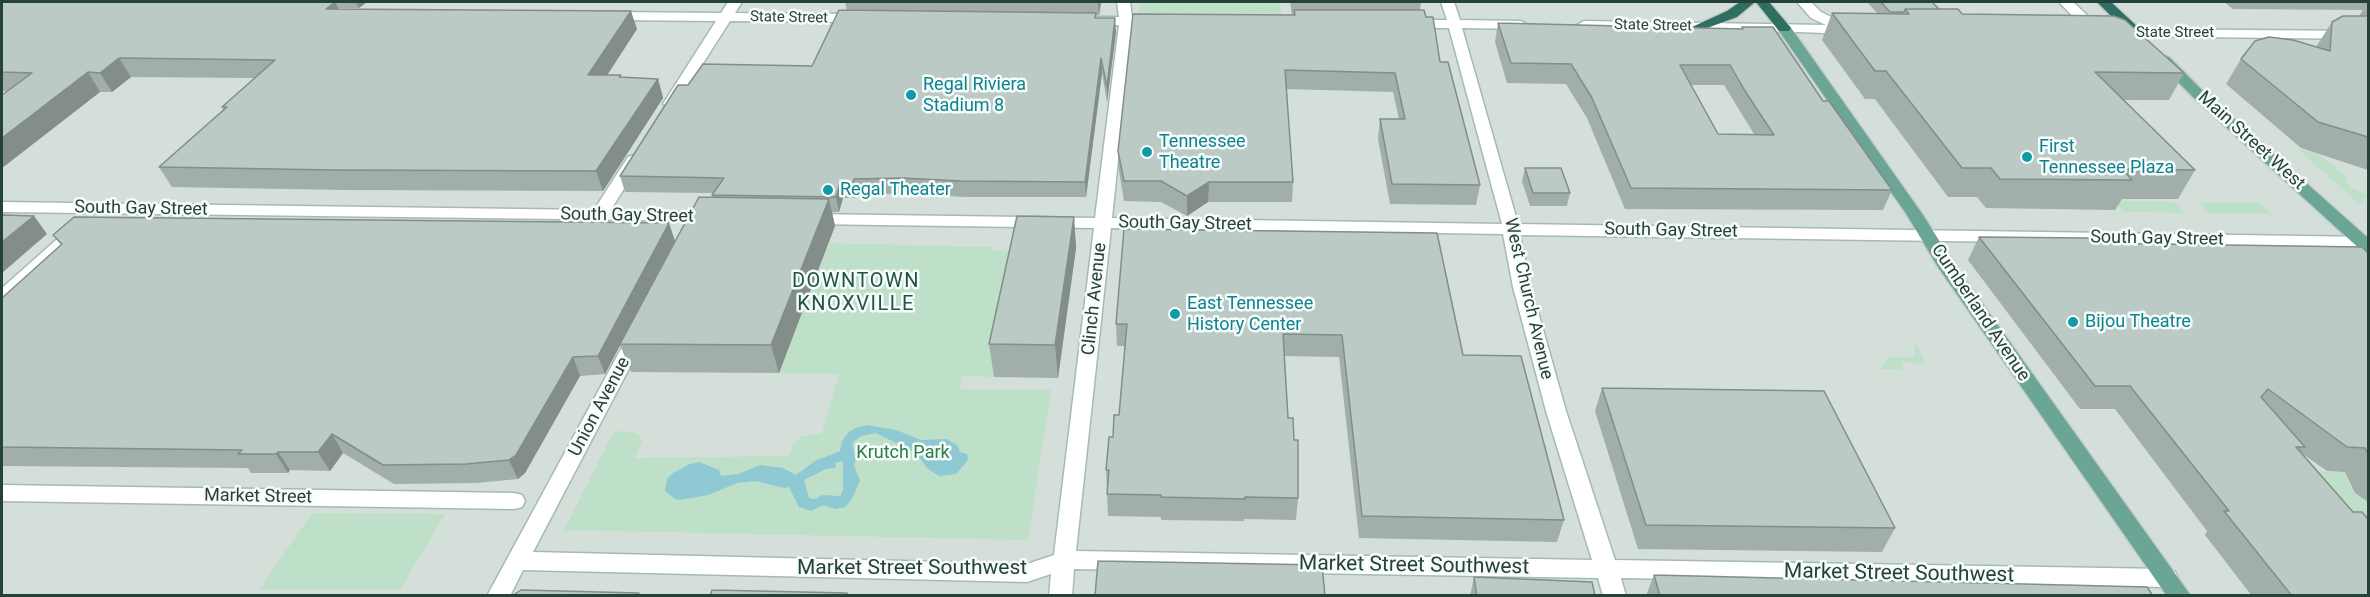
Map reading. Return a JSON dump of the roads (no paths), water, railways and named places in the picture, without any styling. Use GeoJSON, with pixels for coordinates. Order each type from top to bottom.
{"type":"FeatureCollection","features":[{"type":"Feature","properties":{"kind":"highway"},"geometry":{"type":"LineString","coordinates":[[1699,27],[1732,14],[1748,2]]}},
{"type":"Feature","properties":{"kind":"highway"},"geometry":{"type":"LineString","coordinates":[[1763,2],[1784,28]]}},
{"type":"Feature","properties":{"kind":"highway"},"geometry":{"type":"LineString","coordinates":[[2104,2],[2136,33]]}},
{"type":"Feature","properties":{"kind":"main road","name":"Cumberland Avenue"},"geometry":{"type":"LineString","coordinates":[[1784,28],[1928,236],[1950,272],[2174,587]]}},
{"type":"Feature","properties":{"kind":"main road","name":"Main Street West"},"geometry":{"type":"LineString","coordinates":[[2136,33],[2199,95],[2366,244]]}},
{"type":"Feature","properties":{"kind":"street"},"geometry":{"type":"LineString","coordinates":[[660,118],[735,2]]}},
{"type":"Feature","properties":{"kind":"street","name":"Clinch Avenue"},"geometry":{"type":"LineString","coordinates":[[1060,596],[1126,21],[1124,2]]}},
{"type":"Feature","properties":{"kind":"street","name":"West Church Avenue"},"geometry":{"type":"LineString","coordinates":[[1448,2],[1507,209],[1522,287],[1556,411],[1615,596]]}},
{"type":"Feature","properties":{"kind":"street"},"geometry":{"type":"LineString","coordinates":[[1804,2],[1816,15],[1846,30]]}},
{"type":"Feature","properties":{"kind":"street","name":"State Street"},"geometry":{"type":"LineString","coordinates":[[2066,2],[2084,20],[2086,32],[2368,35]]}},
{"type":"Feature","properties":{"kind":"street","name":"State Street"},"geometry":{"type":"LineString","coordinates":[[591,16],[869,19]]}},
{"type":"Feature","properties":{"kind":"street"},"geometry":{"type":"LineString","coordinates":[[1082,21],[1174,21]]}},
{"type":"Feature","properties":{"kind":"street"},"geometry":{"type":"LineString","coordinates":[[1393,24],[1535,25]]}},
{"type":"Feature","properties":{"kind":"street","name":"State Street"},"geometry":{"type":"LineString","coordinates":[[1570,25],[1745,26],[1869,30]]}},
{"type":"Feature","properties":{"kind":"street"},"geometry":{"type":"LineString","coordinates":[[599,215],[642,148]]}},
{"type":"Feature","properties":{"kind":"street","name":"South Gay Street"},"geometry":{"type":"LineString","coordinates":[[2,207],[733,218]]}},
{"type":"Feature","properties":{"kind":"street"},"geometry":{"type":"LineString","coordinates":[[2,297],[103,208]]}},
{"type":"Feature","properties":{"kind":"street"},"geometry":{"type":"LineString","coordinates":[[688,237],[698,217]]}},
{"type":"Feature","properties":{"kind":"street","name":"South Gay Street"},"geometry":{"type":"LineString","coordinates":[[791,219],[1509,228],[2366,244]]}},
{"type":"Feature","properties":{"kind":"street","name":"Union Avenue"},"geometry":{"type":"LineString","coordinates":[[498,596],[647,317]]}},
{"type":"Feature","properties":{"kind":"street","name":"Market Street"},"geometry":{"type":"LineString","coordinates":[[2,493],[514,501]]}},
{"type":"Feature","properties":{"kind":"street","name":"Market Street Southwest"},"geometry":{"type":"LineString","coordinates":[[518,561],[1027,573],[1064,560],[1608,570],[2174,587]]}},
{"type":"Feature","properties":{"kind":"water"},"geometry":{"type":"Polygon","coordinates":[[[868,425],[896,430],[921,440],[947,439],[958,446],[960,452],[967,454],[968,460],[956,474],[939,476],[927,468],[916,453],[876,433],[861,436],[852,443],[856,460],[854,466],[860,480],[852,499],[845,507],[835,509],[823,505],[811,511],[799,507],[789,487],[784,488],[756,481],[737,483],[708,495],[680,500],[665,491],[667,479],[673,473],[699,462],[719,470],[721,476],[738,474],[760,465],[783,468],[796,475],[815,461],[840,451],[842,441],[849,432],[868,425]],[[843,461],[835,463],[836,468],[826,469],[804,480],[809,498],[816,499],[822,495],[840,496],[843,490],[843,461]]]}},
{"type":"Feature","properties":{"kind":"place","name":"Regal Riviera Stadium 8"},"geometry":{"type":"Point","coordinates":[911,95]}},
{"type":"Feature","properties":{"kind":"place","name":"Tennessee Theatre"},"geometry":{"type":"Point","coordinates":[1147,152]}},
{"type":"Feature","properties":{"kind":"place","name":"First Tennessee Plaza"},"geometry":{"type":"Point","coordinates":[2027,157]}},
{"type":"Feature","properties":{"kind":"place","name":"Regal Theater"},"geometry":{"type":"Point","coordinates":[828,190]}},
{"type":"Feature","properties":{"kind":"place","name":"East Tennessee History Center"},"geometry":{"type":"Point","coordinates":[1175,314]}},
{"type":"Feature","properties":{"kind":"place","name":"Bijou Theatre"},"geometry":{"type":"Point","coordinates":[2073,322]}},
{"type":"Feature","properties":{"kind":"district","name":"DOWNTOWN KNOXVILLE"},"geometry":{"type":"Point","coordinates":[856,294]}},
{"type":"Feature","properties":{"kind":"park label","name":"Krutch Park"},"geometry":{"type":"Point","coordinates":[903,453]}}]}
